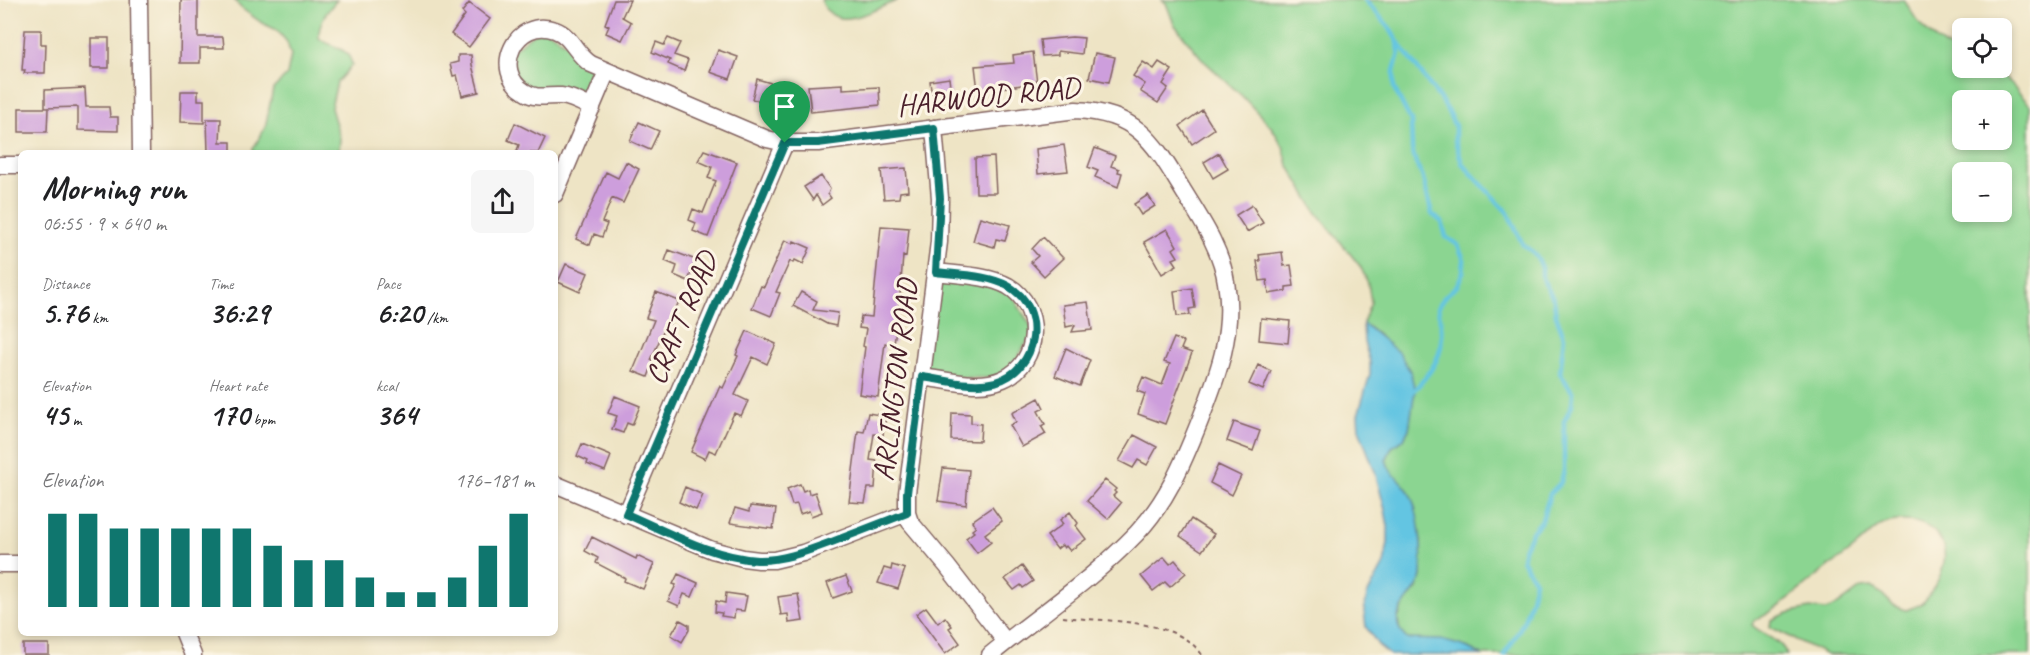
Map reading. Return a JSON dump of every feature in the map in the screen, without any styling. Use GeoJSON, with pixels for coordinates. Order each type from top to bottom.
{"type":"FeatureCollection","features":[{"type":"Feature","properties":{"kind":"street"},"geometry":{"type":"LineString","coordinates":[[139,0],[141,150]]}},
{"type":"Feature","properties":{"kind":"street","name":"HARWOOD ROAD"},"geometry":{"type":"LineString","coordinates":[[592,108],[561,96],[542,97],[523,92],[509,70],[510,52],[513,44],[522,34],[534,28],[550,28],[569,39],[583,59],[607,71],[751,133],[785,143],[818,143],[1076,110],[1111,114],[1127,121],[1141,131],[1164,159],[1208,231],[1224,273],[1229,322],[1223,358],[1171,486],[1149,518],[1122,548],[990,655]]}},
{"type":"Feature","properties":{"kind":"street"},"geometry":{"type":"LineString","coordinates":[[558,187],[607,71]]}},
{"type":"Feature","properties":{"kind":"street","name":"ARLINGTON ROAD"},"geometry":{"type":"LineString","coordinates":[[934,128],[940,198],[936,272],[907,493],[907,513],[916,530],[1006,642]]}},
{"type":"Feature","properties":{"kind":"street","name":"CRAFT ROAD"},"geometry":{"type":"LineString","coordinates":[[626,514],[785,143]]}},
{"type":"Feature","properties":{"kind":"street"},"geometry":{"type":"LineString","coordinates":[[0,165],[18,165]]}},
{"type":"Feature","properties":{"kind":"street"},"geometry":{"type":"LineString","coordinates":[[922,377],[971,384],[994,382],[1005,378],[1023,364],[1029,355],[1034,332],[1022,297],[1014,290],[994,281],[936,272]]}},
{"type":"Feature","properties":{"kind":"street"},"geometry":{"type":"LineString","coordinates":[[558,485],[712,550],[759,560],[774,560],[803,553],[907,513]]}},
{"type":"Feature","properties":{"kind":"street"},"geometry":{"type":"LineString","coordinates":[[0,564],[18,564]]}},
{"type":"Feature","properties":{"kind":"street"},"geometry":{"type":"LineString","coordinates":[[185,636],[193,655]]}},
{"type":"Feature","properties":{"kind":"path"},"geometry":{"type":"LineString","coordinates":[[1042,613],[1056,617],[1161,628],[1187,639],[1202,655]]}},
{"type":"Feature","properties":{"kind":"green space"},"geometry":{"type":"Polygon","coordinates":[[[234,0],[337,0],[322,22],[319,38],[347,54],[352,65],[337,82],[331,108],[340,138],[339,150],[253,150],[265,128],[273,89],[287,75],[291,55],[287,42],[277,30],[262,23],[234,0]]]}},
{"type":"Feature","properties":{"kind":"green space"},"geometry":{"type":"Polygon","coordinates":[[[821,0],[898,0],[863,15],[844,18],[836,17],[829,12],[821,0]]]}},
{"type":"Feature","properties":{"kind":"green space"},"geometry":{"type":"Polygon","coordinates":[[[1162,0],[1905,0],[1928,33],[1952,49],[1952,78],[2006,78],[2030,105],[2030,655],[1827,655],[1770,627],[1771,620],[1788,613],[1810,608],[1826,610],[1838,605],[1861,588],[1871,587],[1893,605],[1906,610],[1924,602],[1941,574],[1944,548],[1931,529],[1906,521],[1890,522],[1881,526],[1779,606],[1754,621],[1752,625],[1781,645],[1787,655],[1482,655],[1466,647],[1407,639],[1400,632],[1398,619],[1410,595],[1417,589],[1421,576],[1421,541],[1408,491],[1390,472],[1386,460],[1392,447],[1403,440],[1409,429],[1411,411],[1379,335],[1363,323],[1371,302],[1368,283],[1360,266],[1317,213],[1288,165],[1283,146],[1272,128],[1203,60],[1174,24],[1166,3],[1162,0]]]}},
{"type":"Feature","properties":{"kind":"green space"},"geometry":{"type":"Polygon","coordinates":[[[542,27],[607,71],[592,108],[517,85],[510,52],[542,27]]]}},
{"type":"Feature","properties":{"kind":"green space"},"geometry":{"type":"Polygon","coordinates":[[[936,272],[1005,284],[1034,331],[1005,378],[922,377],[936,272]]]}},
{"type":"Feature","properties":{"kind":"water"},"geometry":{"type":"Polygon","coordinates":[[[1363,323],[1399,353],[1410,371],[1415,390],[1409,429],[1403,440],[1392,447],[1386,460],[1390,470],[1411,497],[1418,518],[1421,543],[1421,575],[1419,583],[1399,613],[1400,630],[1407,639],[1442,640],[1466,647],[1482,655],[1390,655],[1378,645],[1366,627],[1364,611],[1367,595],[1384,564],[1388,526],[1375,472],[1359,429],[1358,415],[1370,374],[1363,323]]]}},
{"type":"Feature","properties":{"kind":"building"},"geometry":{"type":"Polygon","coordinates":[[[181,0],[198,0],[198,37],[223,37],[224,48],[200,48],[200,63],[180,63],[181,0]]]}},
{"type":"Feature","properties":{"kind":"building"},"geometry":{"type":"Polygon","coordinates":[[[614,0],[630,0],[622,17],[631,22],[622,40],[606,33],[609,26],[605,24],[614,0]]]}},
{"type":"Feature","properties":{"kind":"building"},"geometry":{"type":"Polygon","coordinates":[[[469,3],[490,19],[469,47],[451,34],[465,15],[462,12],[469,3]]]}},
{"type":"Feature","properties":{"kind":"building"},"geometry":{"type":"Polygon","coordinates":[[[25,30],[41,30],[41,44],[46,44],[45,73],[24,73],[25,70],[22,70],[25,30]]]}},
{"type":"Feature","properties":{"kind":"building"},"geometry":{"type":"Polygon","coordinates":[[[91,38],[109,38],[109,68],[91,68],[91,38]]]}},
{"type":"Feature","properties":{"kind":"building"},"geometry":{"type":"Polygon","coordinates":[[[668,38],[680,43],[674,55],[688,60],[684,71],[668,64],[670,60],[652,52],[656,42],[664,45],[668,38]]]}},
{"type":"Feature","properties":{"kind":"building"},"geometry":{"type":"Polygon","coordinates":[[[1084,38],[1082,54],[1058,51],[1058,55],[1042,56],[1040,40],[1084,38]]]}},
{"type":"Feature","properties":{"kind":"building"},"geometry":{"type":"Polygon","coordinates":[[[718,50],[738,57],[730,79],[710,72],[718,50]]]}},
{"type":"Feature","properties":{"kind":"building"},"geometry":{"type":"Polygon","coordinates":[[[1033,52],[1037,83],[978,91],[975,66],[1014,63],[1013,55],[1033,52]]]}},
{"type":"Feature","properties":{"kind":"building"},"geometry":{"type":"Polygon","coordinates":[[[1095,53],[1115,57],[1109,82],[1089,78],[1095,53]]]}},
{"type":"Feature","properties":{"kind":"building"},"geometry":{"type":"Polygon","coordinates":[[[458,55],[471,55],[479,92],[462,96],[457,75],[453,76],[450,64],[458,62],[458,55]]]}},
{"type":"Feature","properties":{"kind":"building"},"geometry":{"type":"Polygon","coordinates":[[[1143,62],[1154,69],[1159,62],[1172,70],[1163,84],[1168,88],[1158,103],[1140,91],[1145,84],[1133,76],[1143,62]]]}},
{"type":"Feature","properties":{"kind":"building"},"geometry":{"type":"Polygon","coordinates":[[[949,78],[951,95],[932,98],[930,81],[949,78]]]}},
{"type":"Feature","properties":{"kind":"building"},"geometry":{"type":"Polygon","coordinates":[[[757,79],[792,89],[785,111],[752,99],[757,79]]]}},
{"type":"Feature","properties":{"kind":"building"},"geometry":{"type":"Polygon","coordinates":[[[843,84],[843,89],[879,87],[880,105],[811,112],[808,86],[843,84]]]}},
{"type":"Feature","properties":{"kind":"building"},"geometry":{"type":"Polygon","coordinates":[[[85,88],[86,107],[109,107],[110,117],[118,117],[118,131],[78,130],[78,107],[45,108],[45,90],[85,88]]]}},
{"type":"Feature","properties":{"kind":"building"},"geometry":{"type":"Polygon","coordinates":[[[181,91],[198,91],[198,100],[204,100],[204,123],[180,122],[181,91]]]}},
{"type":"Feature","properties":{"kind":"building"},"geometry":{"type":"Polygon","coordinates":[[[19,108],[48,108],[47,132],[19,132],[19,108]]]}},
{"type":"Feature","properties":{"kind":"building"},"geometry":{"type":"Polygon","coordinates":[[[1202,110],[1214,129],[1192,144],[1180,126],[1202,110]]]}},
{"type":"Feature","properties":{"kind":"building"},"geometry":{"type":"Polygon","coordinates":[[[207,119],[221,119],[220,142],[231,142],[231,150],[208,150],[207,119]]]}},
{"type":"Feature","properties":{"kind":"building"},"geometry":{"type":"Polygon","coordinates":[[[639,122],[659,131],[650,150],[630,141],[639,122]]]}},
{"type":"Feature","properties":{"kind":"building"},"geometry":{"type":"Polygon","coordinates":[[[515,123],[545,138],[539,150],[517,150],[519,145],[508,140],[515,123]]]}},
{"type":"Feature","properties":{"kind":"building"},"geometry":{"type":"Polygon","coordinates":[[[1064,145],[1068,171],[1038,174],[1036,149],[1064,145]]]}},
{"type":"Feature","properties":{"kind":"building"},"geometry":{"type":"Polygon","coordinates":[[[1095,148],[1115,156],[1111,166],[1122,173],[1118,187],[1095,177],[1098,171],[1088,167],[1095,148]]]}},
{"type":"Feature","properties":{"kind":"building"},"geometry":{"type":"Polygon","coordinates":[[[704,150],[737,162],[708,237],[693,231],[696,223],[689,220],[693,209],[703,213],[716,181],[708,178],[712,167],[698,161],[704,150]]]}},
{"type":"Feature","properties":{"kind":"building"},"geometry":{"type":"Polygon","coordinates":[[[1219,153],[1228,169],[1213,178],[1204,162],[1219,153]]]}},
{"type":"Feature","properties":{"kind":"building"},"geometry":{"type":"Polygon","coordinates":[[[994,157],[996,193],[976,193],[975,158],[994,157]]]}},
{"type":"Feature","properties":{"kind":"building"},"geometry":{"type":"Polygon","coordinates":[[[626,162],[639,169],[623,203],[612,198],[602,222],[607,224],[602,237],[594,234],[590,245],[576,239],[606,172],[618,178],[626,162]]]}},
{"type":"Feature","properties":{"kind":"building"},"geometry":{"type":"Polygon","coordinates":[[[906,168],[908,191],[900,192],[899,198],[884,199],[881,170],[906,168]]]}},
{"type":"Feature","properties":{"kind":"building"},"geometry":{"type":"Polygon","coordinates":[[[821,176],[830,189],[828,194],[831,198],[822,205],[816,195],[813,200],[804,187],[821,176]]]}},
{"type":"Feature","properties":{"kind":"building"},"geometry":{"type":"Polygon","coordinates":[[[1148,195],[1155,206],[1141,215],[1134,204],[1148,195]]]}},
{"type":"Feature","properties":{"kind":"building"},"geometry":{"type":"Polygon","coordinates":[[[1252,205],[1263,223],[1247,232],[1236,215],[1252,205]]]}},
{"type":"Feature","properties":{"kind":"building"},"geometry":{"type":"Polygon","coordinates":[[[980,217],[1010,225],[1005,241],[996,239],[994,247],[973,241],[980,217]]]}},
{"type":"Feature","properties":{"kind":"building"},"geometry":{"type":"Polygon","coordinates":[[[881,226],[909,228],[906,257],[903,256],[894,344],[885,343],[878,397],[859,394],[866,329],[859,328],[861,316],[872,317],[881,226]]]}},
{"type":"Feature","properties":{"kind":"building"},"geometry":{"type":"Polygon","coordinates":[[[1167,229],[1177,246],[1173,249],[1178,257],[1173,259],[1177,265],[1162,274],[1144,242],[1167,229]]]}},
{"type":"Feature","properties":{"kind":"building"},"geometry":{"type":"Polygon","coordinates":[[[1043,237],[1063,258],[1044,276],[1031,262],[1038,256],[1032,249],[1043,237]]]}},
{"type":"Feature","properties":{"kind":"building"},"geometry":{"type":"Polygon","coordinates":[[[785,240],[810,248],[803,264],[795,260],[793,263],[790,261],[776,292],[780,293],[771,316],[752,308],[785,240]]]}},
{"type":"Feature","properties":{"kind":"building"},"geometry":{"type":"Polygon","coordinates":[[[669,250],[696,260],[688,281],[674,275],[677,266],[665,261],[669,250]]]}},
{"type":"Feature","properties":{"kind":"building"},"geometry":{"type":"Polygon","coordinates":[[[1282,252],[1284,266],[1291,265],[1294,286],[1286,287],[1286,291],[1269,294],[1267,280],[1260,281],[1257,261],[1260,261],[1259,255],[1282,252]]]}},
{"type":"Feature","properties":{"kind":"building"},"geometry":{"type":"Polygon","coordinates":[[[566,264],[588,273],[580,292],[558,282],[566,264]]]}},
{"type":"Feature","properties":{"kind":"building"},"geometry":{"type":"Polygon","coordinates":[[[1192,288],[1195,308],[1189,309],[1190,315],[1177,316],[1174,291],[1192,288]]]}},
{"type":"Feature","properties":{"kind":"building"},"geometry":{"type":"Polygon","coordinates":[[[656,292],[679,301],[666,333],[663,332],[651,360],[654,361],[648,377],[633,371],[654,320],[646,318],[656,292]]]}},
{"type":"Feature","properties":{"kind":"building"},"geometry":{"type":"Polygon","coordinates":[[[801,292],[817,301],[813,310],[838,313],[836,326],[827,324],[793,306],[801,292]]]}},
{"type":"Feature","properties":{"kind":"building"},"geometry":{"type":"Polygon","coordinates":[[[1088,302],[1092,330],[1072,332],[1075,325],[1066,327],[1063,305],[1088,302]]]}},
{"type":"Feature","properties":{"kind":"building"},"geometry":{"type":"Polygon","coordinates":[[[1261,318],[1290,321],[1288,343],[1259,340],[1261,318]]]}},
{"type":"Feature","properties":{"kind":"building"},"geometry":{"type":"Polygon","coordinates":[[[747,331],[776,344],[767,364],[753,357],[735,395],[748,401],[741,416],[734,413],[716,453],[709,450],[705,459],[691,452],[720,386],[723,388],[738,356],[736,355],[747,331]]]}},
{"type":"Feature","properties":{"kind":"building"},"geometry":{"type":"Polygon","coordinates":[[[1174,338],[1184,342],[1181,349],[1192,353],[1165,424],[1138,414],[1145,394],[1137,391],[1143,377],[1162,385],[1170,364],[1164,362],[1174,338]]]}},
{"type":"Feature","properties":{"kind":"building"},"geometry":{"type":"Polygon","coordinates":[[[1066,348],[1090,360],[1080,386],[1055,376],[1066,348]]]}},
{"type":"Feature","properties":{"kind":"building"},"geometry":{"type":"Polygon","coordinates":[[[1258,365],[1271,371],[1263,390],[1249,384],[1258,365]]]}},
{"type":"Feature","properties":{"kind":"building"},"geometry":{"type":"Polygon","coordinates":[[[615,396],[640,406],[632,425],[627,423],[623,433],[612,429],[617,416],[608,413],[615,396]]]}},
{"type":"Feature","properties":{"kind":"building"},"geometry":{"type":"Polygon","coordinates":[[[1039,398],[1044,408],[1038,411],[1045,424],[1041,426],[1046,434],[1022,447],[1010,425],[1016,422],[1012,413],[1039,398]]]}},
{"type":"Feature","properties":{"kind":"building"},"geometry":{"type":"Polygon","coordinates":[[[868,413],[886,416],[883,435],[874,434],[870,460],[877,461],[875,488],[868,488],[865,503],[849,502],[858,431],[864,432],[868,413]]]}},
{"type":"Feature","properties":{"kind":"building"},"geometry":{"type":"Polygon","coordinates":[[[952,413],[971,414],[971,423],[981,424],[980,441],[951,440],[952,413]]]}},
{"type":"Feature","properties":{"kind":"building"},"geometry":{"type":"Polygon","coordinates":[[[1234,422],[1260,431],[1253,451],[1227,441],[1234,422]]]}},
{"type":"Feature","properties":{"kind":"building"},"geometry":{"type":"Polygon","coordinates":[[[1134,435],[1157,447],[1147,465],[1138,460],[1133,468],[1119,461],[1134,435]]]}},
{"type":"Feature","properties":{"kind":"building"},"geometry":{"type":"Polygon","coordinates":[[[582,444],[611,456],[605,471],[587,464],[588,461],[577,456],[582,444]]]}},
{"type":"Feature","properties":{"kind":"building"},"geometry":{"type":"Polygon","coordinates":[[[1218,465],[1241,476],[1232,495],[1210,483],[1218,465]]]}},
{"type":"Feature","properties":{"kind":"building"},"geometry":{"type":"Polygon","coordinates":[[[943,468],[969,470],[966,505],[938,501],[943,468]]]}},
{"type":"Feature","properties":{"kind":"building"},"geometry":{"type":"Polygon","coordinates":[[[1105,480],[1116,489],[1113,496],[1121,503],[1108,519],[1087,501],[1105,480]]]}},
{"type":"Feature","properties":{"kind":"building"},"geometry":{"type":"Polygon","coordinates":[[[800,484],[803,491],[808,489],[809,494],[815,492],[822,512],[811,516],[809,511],[800,514],[797,504],[792,505],[787,489],[800,484]]]}},
{"type":"Feature","properties":{"kind":"building"},"geometry":{"type":"Polygon","coordinates":[[[685,487],[703,495],[696,510],[679,502],[685,487]]]}},
{"type":"Feature","properties":{"kind":"building"},"geometry":{"type":"Polygon","coordinates":[[[750,506],[776,509],[773,529],[730,523],[735,508],[749,512],[750,506]]]}},
{"type":"Feature","properties":{"kind":"building"},"geometry":{"type":"Polygon","coordinates":[[[992,507],[1002,521],[985,534],[991,542],[977,553],[966,538],[974,532],[972,530],[976,527],[972,521],[992,507]]]}},
{"type":"Feature","properties":{"kind":"building"},"geometry":{"type":"Polygon","coordinates":[[[1070,512],[1078,523],[1076,526],[1086,539],[1070,551],[1062,545],[1057,549],[1047,536],[1063,524],[1060,520],[1070,512]]]}},
{"type":"Feature","properties":{"kind":"building"},"geometry":{"type":"Polygon","coordinates":[[[1191,519],[1214,534],[1202,551],[1180,536],[1191,519]]]}},
{"type":"Feature","properties":{"kind":"building"},"geometry":{"type":"Polygon","coordinates":[[[592,537],[636,559],[637,556],[654,564],[643,589],[624,581],[625,578],[596,563],[598,558],[585,551],[592,537]]]}},
{"type":"Feature","properties":{"kind":"building"},"geometry":{"type":"Polygon","coordinates":[[[1164,557],[1170,564],[1175,560],[1186,573],[1170,587],[1165,582],[1153,591],[1141,576],[1164,557]]]}},
{"type":"Feature","properties":{"kind":"building"},"geometry":{"type":"Polygon","coordinates":[[[892,565],[905,569],[898,589],[878,583],[884,568],[891,570],[892,565]]]}},
{"type":"Feature","properties":{"kind":"building"},"geometry":{"type":"Polygon","coordinates":[[[1022,566],[1033,581],[1023,588],[1021,585],[1014,590],[1005,579],[1022,566]]]}},
{"type":"Feature","properties":{"kind":"building"},"geometry":{"type":"Polygon","coordinates":[[[678,574],[698,583],[692,597],[684,594],[679,606],[668,601],[676,585],[673,584],[678,574]]]}},
{"type":"Feature","properties":{"kind":"building"},"geometry":{"type":"Polygon","coordinates":[[[846,576],[852,591],[833,598],[827,583],[846,576]]]}},
{"type":"Feature","properties":{"kind":"building"},"geometry":{"type":"Polygon","coordinates":[[[726,593],[747,596],[744,611],[735,610],[734,618],[721,616],[722,613],[715,612],[716,601],[725,603],[726,593]]]}},
{"type":"Feature","properties":{"kind":"building"},"geometry":{"type":"Polygon","coordinates":[[[798,594],[803,621],[789,623],[788,614],[781,615],[778,597],[798,594]]]}},
{"type":"Feature","properties":{"kind":"building"},"geometry":{"type":"Polygon","coordinates":[[[926,607],[938,623],[945,617],[952,626],[949,628],[960,643],[945,654],[916,614],[926,607]]]}},
{"type":"Feature","properties":{"kind":"building"},"geometry":{"type":"Polygon","coordinates":[[[680,620],[689,625],[689,630],[682,642],[671,635],[680,620]]]}},
{"type":"Feature","properties":{"kind":"building"},"geometry":{"type":"Polygon","coordinates":[[[23,644],[49,644],[49,655],[23,655],[23,644]]]}},
{"type":"Feature","properties":{"kind":"waterway"},"geometry":{"type":"LineString","coordinates":[[1365,0],[1389,27],[1398,42],[1399,53],[1394,71],[1394,88],[1411,121],[1412,149],[1416,164],[1422,175],[1432,214],[1442,222],[1446,237],[1458,245],[1464,260],[1463,272],[1457,286],[1445,296],[1438,308],[1442,337],[1436,362],[1411,392]]}},
{"type":"Feature","properties":{"kind":"waterway"},"geometry":{"type":"LineString","coordinates":[[1399,43],[1445,106],[1455,126],[1455,140],[1462,163],[1508,213],[1523,245],[1534,253],[1542,267],[1542,278],[1554,300],[1556,315],[1564,337],[1560,373],[1573,393],[1572,405],[1564,421],[1564,470],[1561,482],[1550,494],[1542,520],[1532,532],[1524,549],[1522,560],[1535,581],[1524,620],[1504,655]]}},
{"type":"Feature","properties":{"kind":"route"},"geometry":{"type":"LineString","coordinates":[[934,128],[940,198],[936,272],[982,278],[1005,284],[1022,297],[1028,307],[1034,332],[1029,355],[1015,372],[1005,378],[994,382],[971,384],[922,377],[907,493],[907,513],[803,553],[774,560],[759,560],[712,550],[626,514],[785,143],[818,143],[934,128]]}}]}
